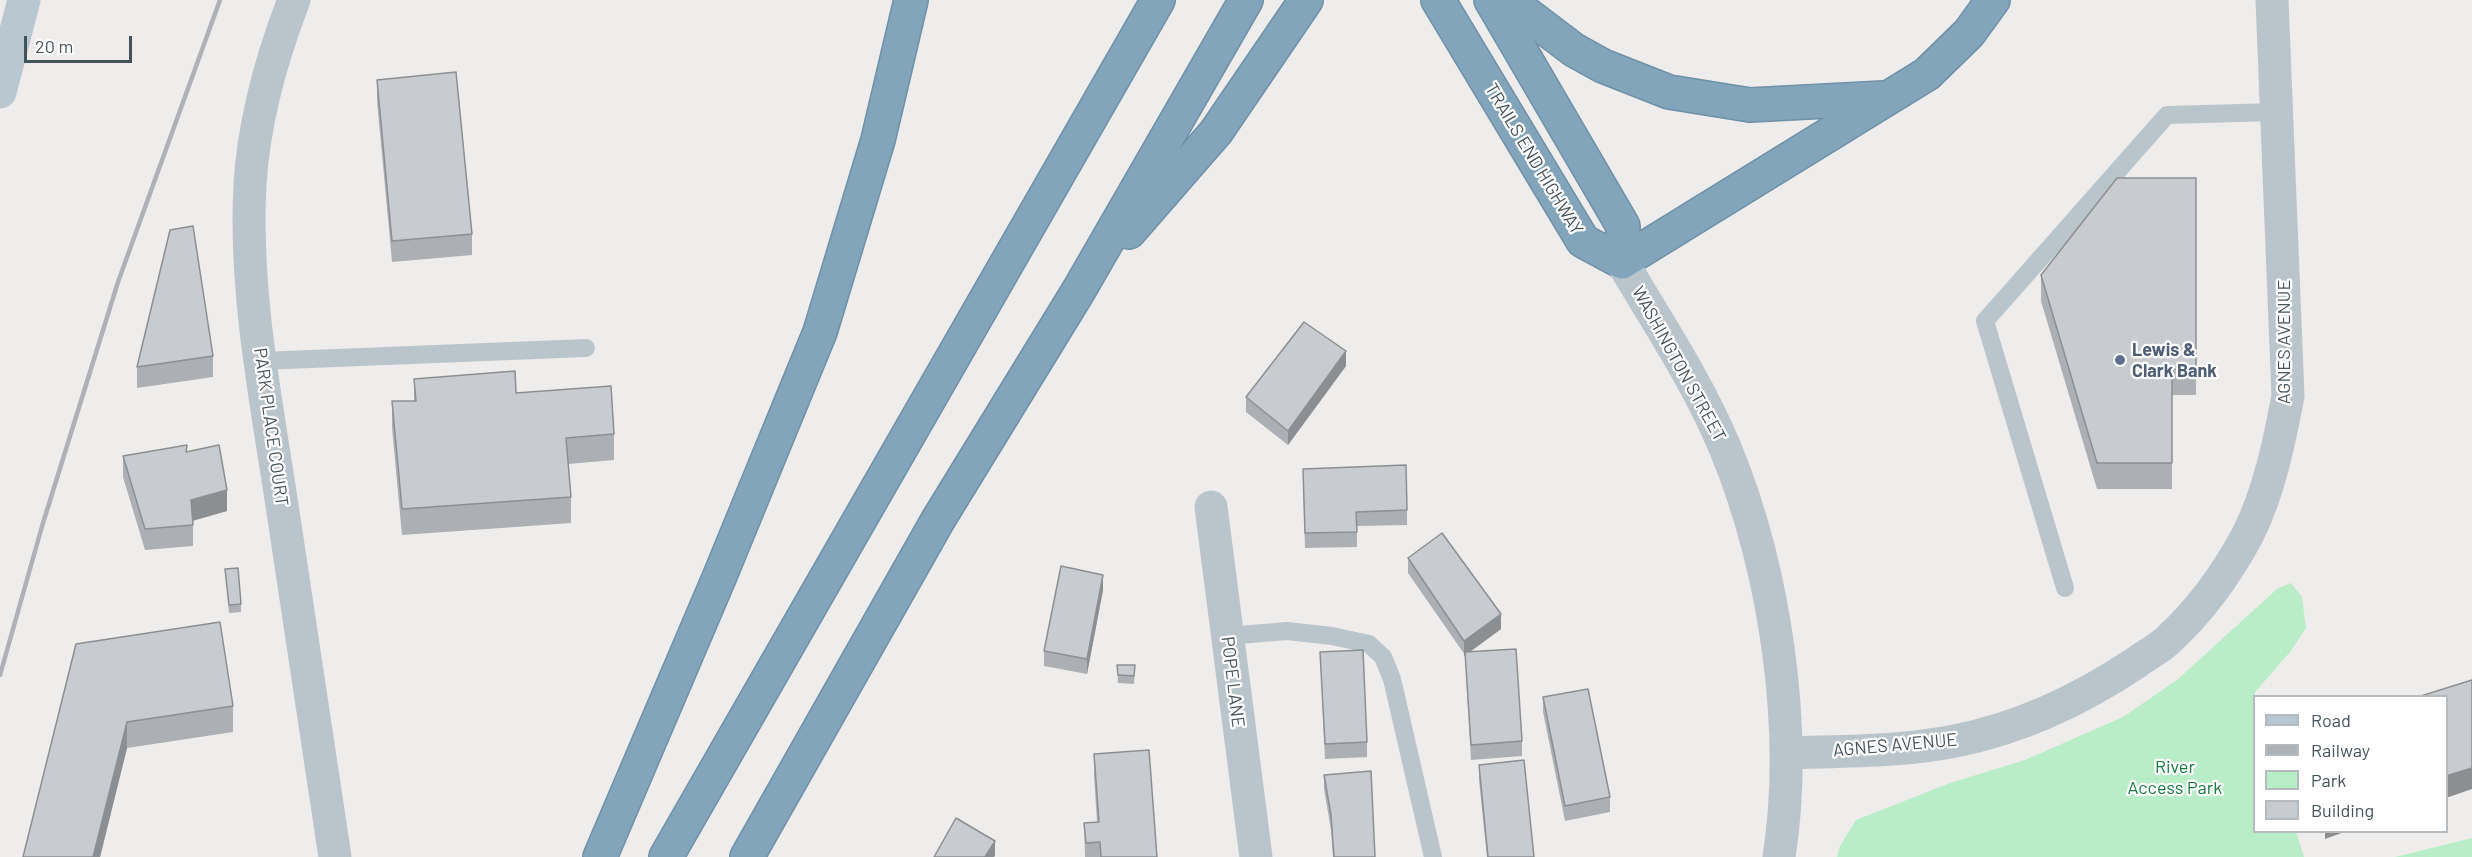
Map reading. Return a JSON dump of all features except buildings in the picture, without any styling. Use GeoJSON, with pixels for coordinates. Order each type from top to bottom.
{"type":"FeatureCollection","features":[{"type":"Feature","properties":{"kind":"highway"},"geometry":{"type":"LineString","coordinates":[[600,857],[728,558],[820,332],[878,140],[911,0]]}},
{"type":"Feature","properties":{"kind":"highway"},"geometry":{"type":"LineString","coordinates":[[666,857],[1158,0]]}},
{"type":"Feature","properties":{"kind":"highway"},"geometry":{"type":"LineString","coordinates":[[747,857],[938,520],[1079,290],[1246,0]]}},
{"type":"Feature","properties":{"kind":"highway"},"geometry":{"type":"LineString","coordinates":[[1079,290],[1216,132],[1306,0]]}},
{"type":"Feature","properties":{"kind":"highway"},"geometry":{"type":"LineString","coordinates":[[1491,0],[1623,226],[1622,262]]}},
{"type":"Feature","properties":{"kind":"highway"},"geometry":{"type":"LineString","coordinates":[[1508,0],[1574,50],[1603,66],[1669,92],[1750,105],[1888,98]]}},
{"type":"Feature","properties":{"kind":"highway"},"geometry":{"type":"LineString","coordinates":[[1622,262],[1927,74],[1970,33],[1994,0]]}},
{"type":"Feature","properties":{"kind":"highway","name":"TRAILS END HIGHWAY"},"geometry":{"type":"LineString","coordinates":[[1445,11],[1583,241],[1622,262]]}},
{"type":"Feature","properties":{"kind":"main road"},"geometry":{"type":"LineString","coordinates":[[0,92],[24,0]]}},
{"type":"Feature","properties":{"kind":"street","name":"PARK PLACE COURT"},"geometry":{"type":"LineString","coordinates":[[294,0],[277,43],[260,112],[250,183],[250,244],[261,361],[335,857]]}},
{"type":"Feature","properties":{"kind":"street","name":"AGNES AVENUE"},"geometry":{"type":"LineString","coordinates":[[1787,753],[1910,747],[1954,741],[2011,726],[2067,704],[2106,683],[2166,642],[2197,611],[2220,582],[2247,535],[2259,507],[2277,450],[2288,396],[2272,0]]}},
{"type":"Feature","properties":{"kind":"street","name":"WASHINGTON STREET"},"geometry":{"type":"LineString","coordinates":[[1622,262],[1702,401],[1726,450],[1771,605],[1785,715],[1787,753],[1779,857]]}},
{"type":"Feature","properties":{"kind":"street","name":"POPE LANE"},"geometry":{"type":"LineString","coordinates":[[1211,507],[1256,857]]}},
{"type":"Feature","properties":{"kind":"lane"},"geometry":{"type":"LineString","coordinates":[[2065,588],[1985,321],[2167,115],[2277,112]]}},
{"type":"Feature","properties":{"kind":"lane"},"geometry":{"type":"LineString","coordinates":[[261,361],[586,348]]}},
{"type":"Feature","properties":{"kind":"lane"},"geometry":{"type":"LineString","coordinates":[[1227,636],[1287,631],[1332,636],[1369,644],[1383,657],[1392,679],[1433,857]]}},
{"type":"Feature","properties":{"kind":"green space","name":"River Access Park"},"geometry":{"type":"Polygon","coordinates":[[[2291,583],[2302,597],[2306,628],[2290,652],[2253,695],[2253,833],[2296,833],[2304,857],[1837,857],[1840,846],[1856,820],[1950,783],[2025,760],[2123,717],[2177,680],[2278,588],[2291,583]]]}},
{"type":"Feature","properties":{"kind":"green space"},"geometry":{"type":"Polygon","coordinates":[[[2472,838],[2472,857],[2395,857],[2472,838]]]}},
{"type":"Feature","properties":{"kind":"railway"},"geometry":{"type":"LineString","coordinates":[[0,675],[43,523],[118,282],[220,0]]}},
{"type":"Feature","properties":{"kind":"place","name":"Lewis & Clark Bank"},"geometry":{"type":"Point","coordinates":[2120,360]}}]}
